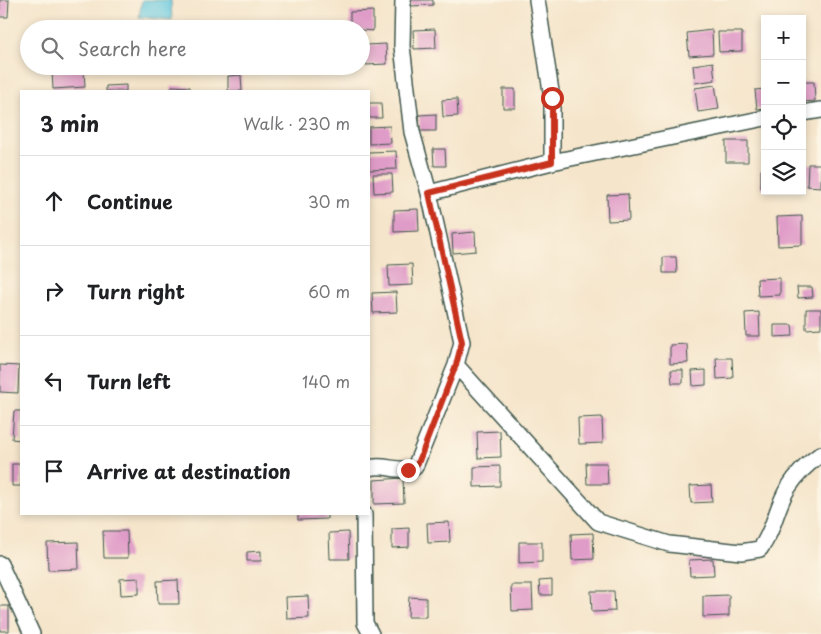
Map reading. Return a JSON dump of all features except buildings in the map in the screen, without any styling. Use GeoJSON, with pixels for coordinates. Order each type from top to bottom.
{"type":"FeatureCollection","features":[{"type":"Feature","properties":{"kind":"street"},"geometry":{"type":"LineString","coordinates":[[370,468],[375,466],[408,470],[415,467],[456,365],[462,342],[429,193],[412,132],[402,46],[403,0]]}},
{"type":"Feature","properties":{"kind":"street"},"geometry":{"type":"LineString","coordinates":[[537,0],[552,98],[552,162]]}},
{"type":"Feature","properties":{"kind":"street"},"geometry":{"type":"LineString","coordinates":[[806,112],[821,110]]}},
{"type":"Feature","properties":{"kind":"street"},"geometry":{"type":"LineString","coordinates":[[429,193],[552,162],[761,119]]}},
{"type":"Feature","properties":{"kind":"street"},"geometry":{"type":"LineString","coordinates":[[456,365],[598,522],[669,544],[741,552],[760,549],[767,539],[788,489],[806,464],[821,454]]}},
{"type":"Feature","properties":{"kind":"street"},"geometry":{"type":"LineString","coordinates":[[364,515],[365,622],[371,634]]}},
{"type":"Feature","properties":{"kind":"street"},"geometry":{"type":"LineString","coordinates":[[0,564],[32,634]]}},
{"type":"Feature","properties":{"kind":"water"},"geometry":{"type":"Polygon","coordinates":[[[142,0],[171,0],[172,20],[139,17],[142,0]]]}},
{"type":"Feature","properties":{"kind":"route"},"geometry":{"type":"LineString","coordinates":[[408,470],[415,467],[419,461],[456,365],[462,342],[429,193],[552,162],[552,98]]}}]}
